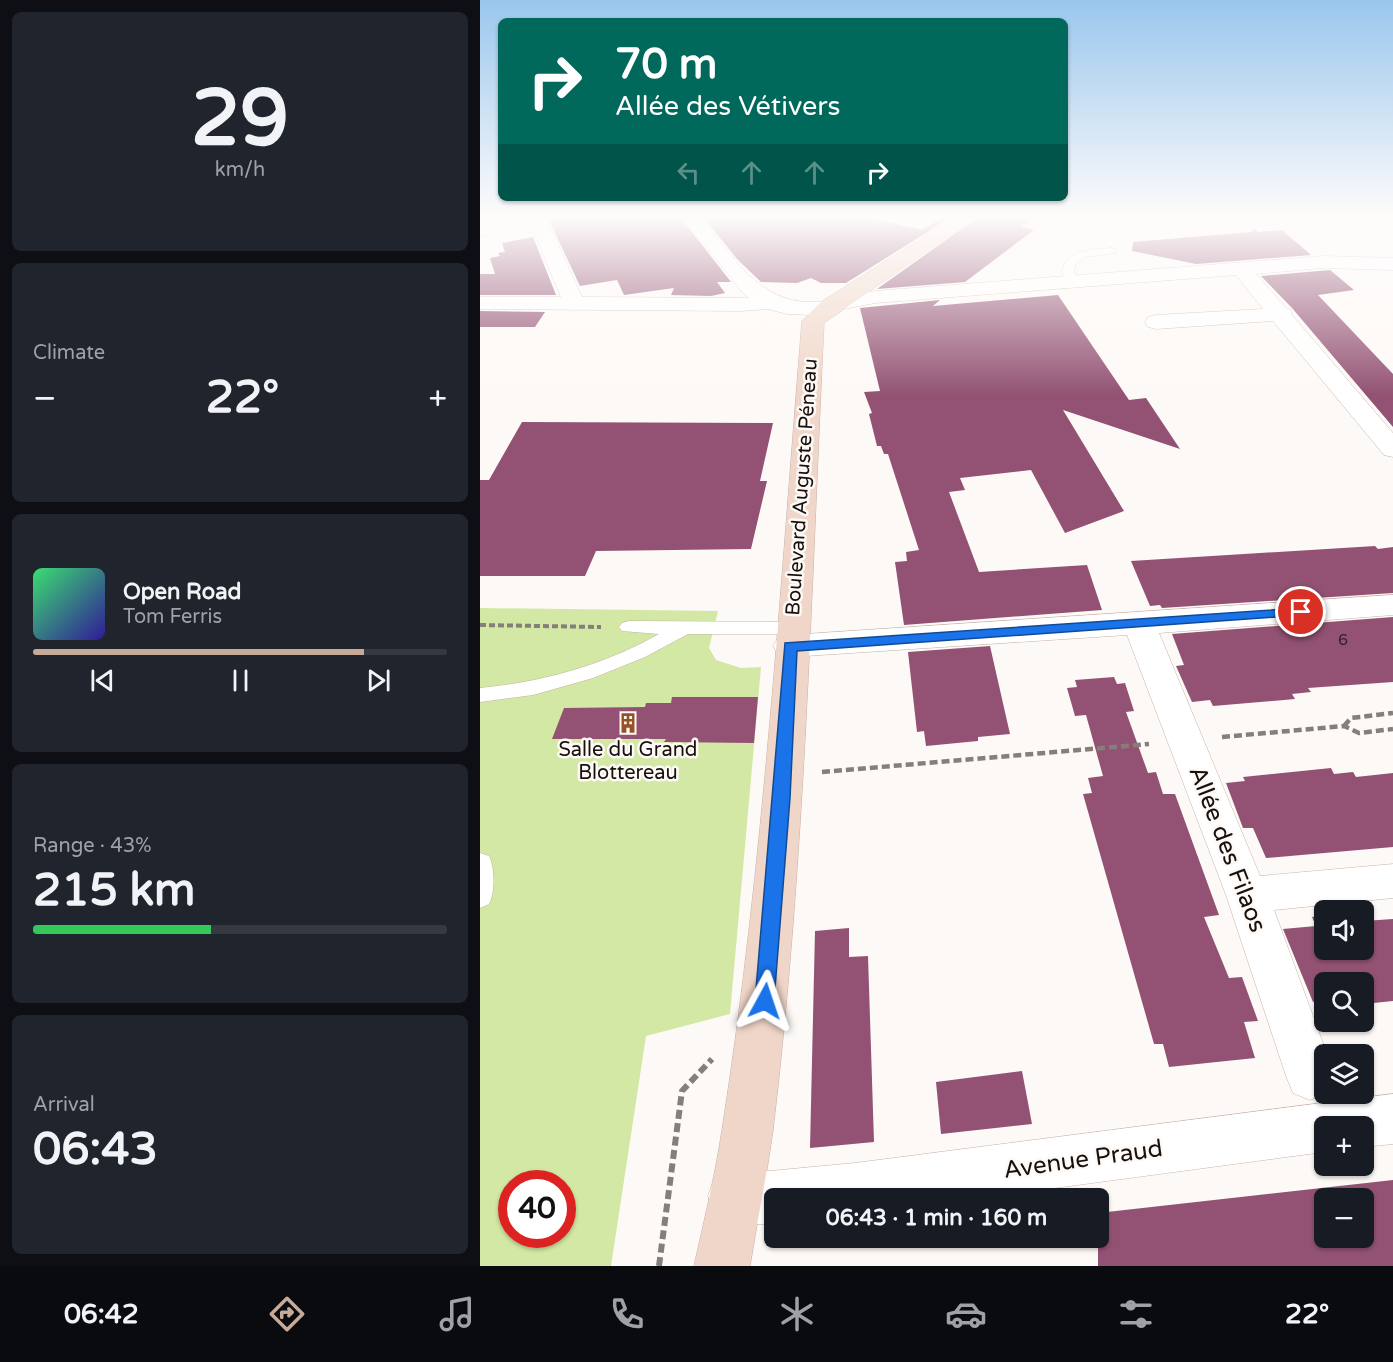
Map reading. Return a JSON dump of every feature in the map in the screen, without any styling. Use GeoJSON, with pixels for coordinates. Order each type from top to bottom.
{"type":"FeatureCollection","features":[{"type":"Feature","properties":{"kind":"street"},"geometry":{"type":"LineString","coordinates":[[563,277],[574,304]]}},
{"type":"Feature","properties":{"kind":"street"},"geometry":{"type":"LineString","coordinates":[[740,277],[750,289],[770,302],[787,308],[829,307],[875,297],[1138,277]]}},
{"type":"Feature","properties":{"kind":"street","name":"Boulevard Auguste Péneau"},"geometry":{"type":"LineString","coordinates":[[722,1266],[747,1133],[765,1001],[782,800],[813,321],[829,307],[875,277]]}},
{"type":"Feature","properties":{"kind":"street"},"geometry":{"type":"LineString","coordinates":[[1248,277],[1393,449]]}},
{"type":"Feature","properties":{"kind":"street"},"geometry":{"type":"LineString","coordinates":[[480,303],[741,304],[770,302]]}},
{"type":"Feature","properties":{"kind":"street"},"geometry":{"type":"LineString","coordinates":[[1156,322],[1282,315]]}},
{"type":"Feature","properties":{"kind":"street"},"geometry":{"type":"LineString","coordinates":[[791,637],[1139,624],[1393,605]]}},
{"type":"Feature","properties":{"kind":"street","name":"Allée des Filaos"},"geometry":{"type":"LineString","coordinates":[[1139,624],[1247,895],[1310,1076]]}},
{"type":"Feature","properties":{"kind":"street"},"geometry":{"type":"LineString","coordinates":[[1247,895],[1393,881]]}},
{"type":"Feature","properties":{"kind":"street","name":"Avenue Praud"},"geometry":{"type":"LineString","coordinates":[[1374,1121],[1393,1119]]}},
{"type":"Feature","properties":{"kind":"street","name":"Avenue Praud"},"geometry":{"type":"LineString","coordinates":[[734,1196],[770,1198],[855,1189],[1314,1129]]}},
{"type":"Feature","properties":{"kind":"lane"},"geometry":{"type":"LineString","coordinates":[[1072,277],[1075,282]]}},
{"type":"Feature","properties":{"kind":"lane"},"geometry":{"type":"LineString","coordinates":[[629,627],[685,627],[791,637]]}},
{"type":"Feature","properties":{"kind":"lane"},"geometry":{"type":"LineString","coordinates":[[480,695],[502,694],[541,685],[615,663],[640,653],[685,627]]}},
{"type":"Feature","properties":{"kind":"lane"},"geometry":{"type":"LineString","coordinates":[[480,863],[480,897]]}},
{"type":"Feature","properties":{"kind":"path"},"geometry":{"type":"LineString","coordinates":[[480,626],[629,627]]}},
{"type":"Feature","properties":{"kind":"path"},"geometry":{"type":"LineString","coordinates":[[1344,726],[1351,718],[1393,712]]}},
{"type":"Feature","properties":{"kind":"path"},"geometry":{"type":"LineString","coordinates":[[816,773],[1344,726],[1359,733],[1393,729]]}},
{"type":"Feature","properties":{"kind":"path"},"geometry":{"type":"LineString","coordinates":[[659,1266],[682,1092],[720,1050]]}},
{"type":"Feature","properties":{"kind":"green space"},"geometry":{"type":"Polygon","coordinates":[[[480,608],[718,611],[709,648],[716,660],[741,668],[761,667],[730,1014],[646,1036],[611,1266],[480,1266],[480,608]]]}},
{"type":"Feature","properties":{"kind":"building"},"geometry":{"type":"Polygon","coordinates":[[[480,277],[549,277],[556,295],[480,295],[480,277]]]}},
{"type":"Feature","properties":{"kind":"building"},"geometry":{"type":"Polygon","coordinates":[[[576,277],[727,277],[731,282],[717,282],[725,293],[711,296],[671,295],[674,288],[624,295],[617,280],[580,286],[576,277]]]}},
{"type":"Feature","properties":{"kind":"building"},"geometry":{"type":"Polygon","coordinates":[[[756,277],[855,277],[846,283],[821,283],[811,278],[797,283],[761,282],[756,277]]]}},
{"type":"Feature","properties":{"kind":"building"},"geometry":{"type":"Polygon","coordinates":[[[894,277],[972,277],[965,282],[877,289],[894,277]]]}},
{"type":"Feature","properties":{"kind":"building"},"geometry":{"type":"Polygon","coordinates":[[[1262,277],[1338,277],[1354,290],[1318,295],[1393,374],[1393,427],[1292,308],[1262,277]]]}},
{"type":"Feature","properties":{"kind":"building"},"geometry":{"type":"Polygon","coordinates":[[[1058,295],[1129,400],[1146,398],[1180,449],[1063,410],[1124,511],[1065,533],[1031,470],[960,478],[965,490],[949,492],[979,572],[1087,565],[1102,610],[904,625],[895,562],[907,561],[906,552],[919,550],[888,454],[884,454],[881,446],[877,446],[869,414],[872,413],[864,392],[880,391],[860,308],[940,300],[933,306],[1058,295]]]}},
{"type":"Feature","properties":{"kind":"building"},"geometry":{"type":"Polygon","coordinates":[[[480,311],[545,312],[535,327],[480,327],[480,311]]]}},
{"type":"Feature","properties":{"kind":"building"},"geometry":{"type":"Polygon","coordinates":[[[522,422],[773,423],[760,481],[767,481],[751,549],[596,551],[585,576],[480,576],[480,480],[489,480],[522,422]]]}},
{"type":"Feature","properties":{"kind":"building"},"geometry":{"type":"Polygon","coordinates":[[[1375,546],[1378,549],[1393,547],[1393,593],[1162,608],[1160,605],[1150,606],[1131,561],[1375,546]]]}},
{"type":"Feature","properties":{"kind":"building"},"geometry":{"type":"Polygon","coordinates":[[[1393,617],[1393,682],[1308,688],[1311,692],[1292,694],[1295,699],[1213,706],[1210,700],[1192,702],[1176,666],[1184,665],[1172,634],[1393,617]]]}},
{"type":"Feature","properties":{"kind":"building"},"geometry":{"type":"Polygon","coordinates":[[[990,646],[1010,734],[978,737],[978,741],[926,746],[924,731],[917,732],[908,652],[990,646]]]}},
{"type":"Feature","properties":{"kind":"building"},"geometry":{"type":"Polygon","coordinates":[[[1114,677],[1117,684],[1125,683],[1134,711],[1126,712],[1148,773],[1156,772],[1163,794],[1175,794],[1219,915],[1204,917],[1229,978],[1242,977],[1258,1021],[1244,1022],[1255,1058],[1169,1067],[1163,1044],[1154,1044],[1083,794],[1092,793],[1088,778],[1103,776],[1086,715],[1075,716],[1067,688],[1077,687],[1075,680],[1114,677]]]}},
{"type":"Feature","properties":{"kind":"building","name":"Salle du Grand Blottereau"},"geometry":{"type":"Polygon","coordinates":[[[672,697],[758,697],[754,743],[664,742],[666,739],[552,739],[564,708],[645,707],[646,703],[671,703],[672,697]]]}},
{"type":"Feature","properties":{"kind":"building"},"geometry":{"type":"Polygon","coordinates":[[[1331,768],[1334,774],[1353,772],[1356,777],[1393,773],[1393,847],[1266,858],[1253,828],[1243,828],[1226,783],[1245,781],[1243,777],[1331,768]]]}},
{"type":"Feature","properties":{"kind":"building"},"geometry":{"type":"Polygon","coordinates":[[[1393,919],[1393,1001],[1374,1003],[1374,972],[1314,972],[1313,1002],[1283,929],[1314,926],[1314,960],[1374,960],[1374,920],[1393,919]]]}},
{"type":"Feature","properties":{"kind":"building"},"geometry":{"type":"Polygon","coordinates":[[[849,928],[849,957],[868,956],[874,1142],[810,1148],[815,931],[849,928]]]}},
{"type":"Feature","properties":{"kind":"building"},"geometry":{"type":"Polygon","coordinates":[[[1022,1071],[1032,1124],[941,1134],[936,1082],[1022,1071]]]}},
{"type":"Feature","properties":{"kind":"building"},"geometry":{"type":"Polygon","coordinates":[[[1393,1180],[1393,1266],[1098,1266],[1098,1248],[1109,1248],[1109,1212],[1314,1189],[1314,1248],[1374,1248],[1374,1188],[1321,1188],[1393,1180]]]}},
{"type":"Feature","properties":{"kind":"place","name":"Salle du Grand Blottereau"},"geometry":{"type":"Point","coordinates":[628,723]}},
{"type":"Feature","properties":{"kind":"route"},"geometry":{"type":"LineString","coordinates":[[765,1001],[782,798],[790,646],[1301,612]]}}]}
